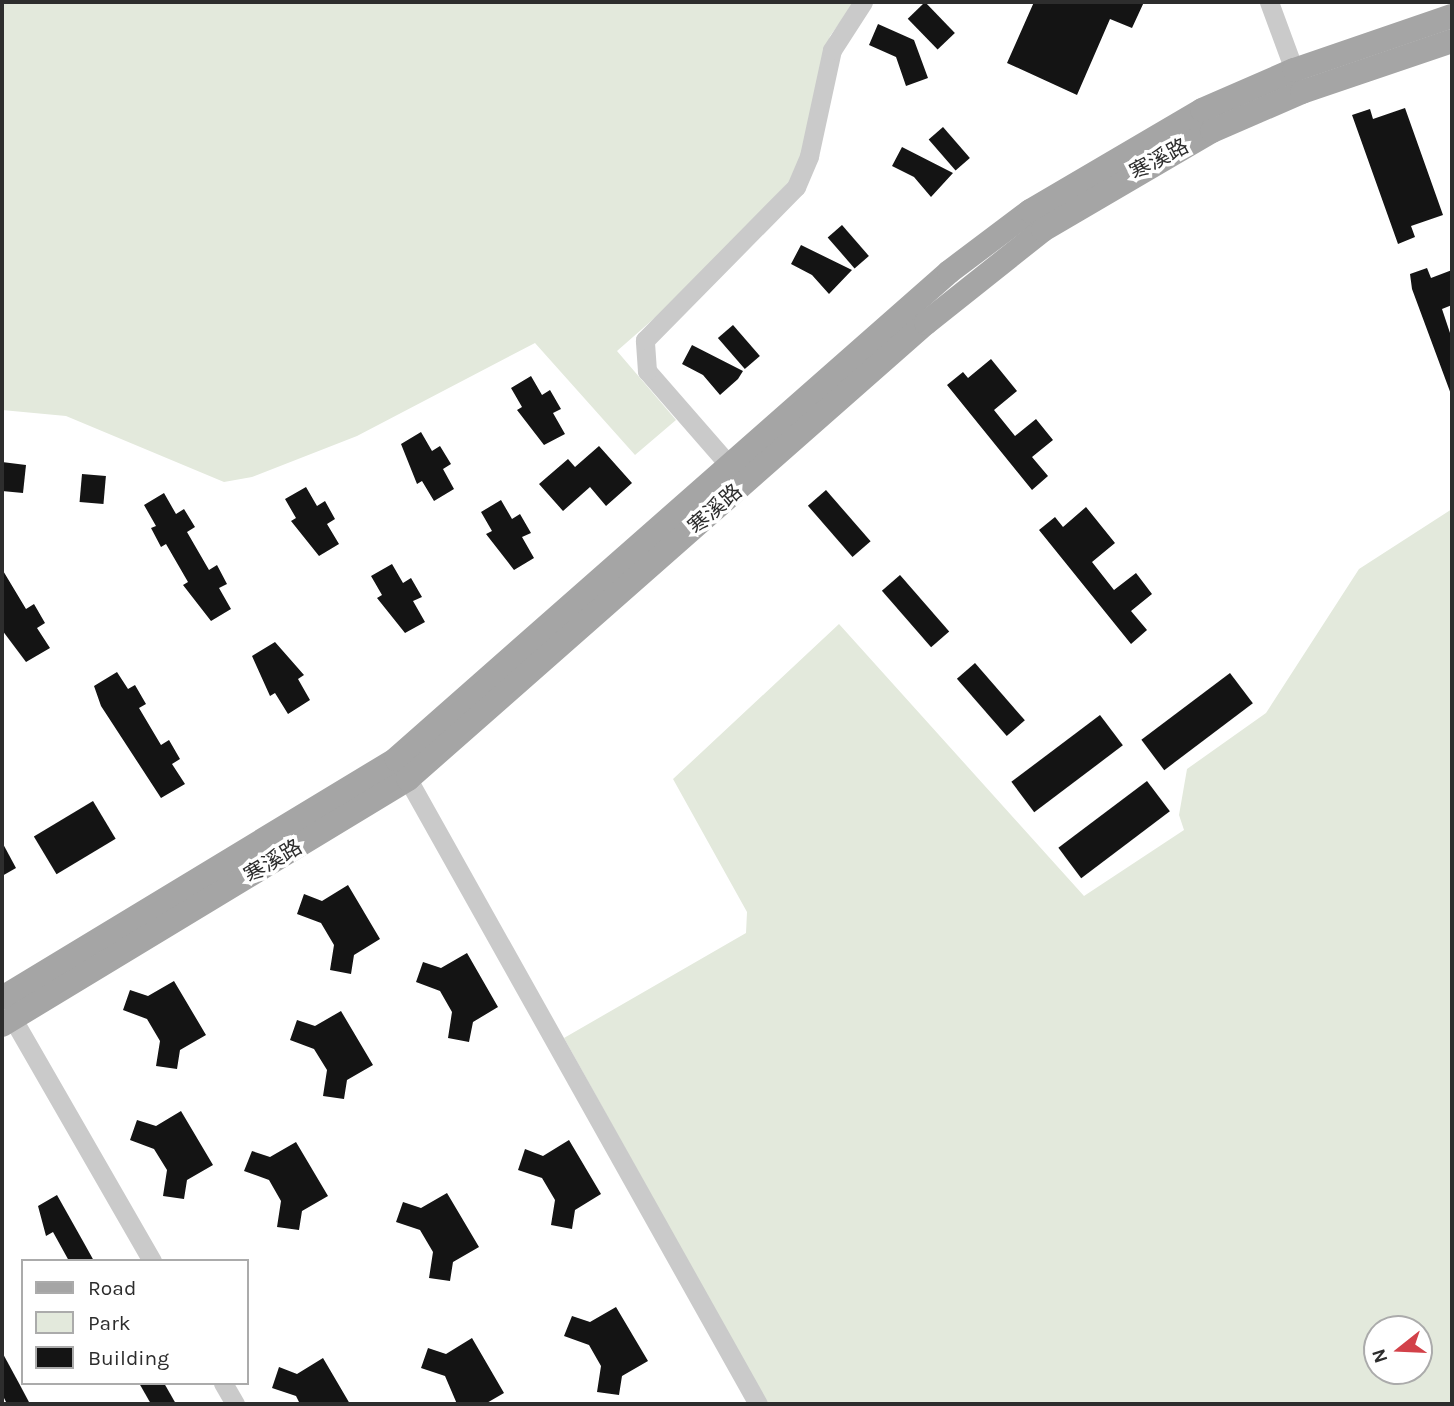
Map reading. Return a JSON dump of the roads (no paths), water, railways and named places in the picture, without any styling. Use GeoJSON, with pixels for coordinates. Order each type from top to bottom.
{"type":"FeatureCollection","features":[{"type":"Feature","properties":{"kind":"main road","name":"寒溪路"},"geometry":{"type":"LineString","coordinates":[[402,769],[729,465],[949,272],[1030,211],[1158,132],[1298,81],[1452,16]]}},
{"type":"Feature","properties":{"kind":"main road","name":"寒溪路"},"geometry":{"type":"LineString","coordinates":[[5,1010],[402,769],[1003,259],[1168,153],[1298,81],[1452,41]]}},
{"type":"Feature","properties":{"kind":"street"},"geometry":{"type":"LineString","coordinates":[[729,465],[648,371],[643,346],[652,329],[796,187],[809,156],[832,50],[863,2]]}},
{"type":"Feature","properties":{"kind":"street"},"geometry":{"type":"LineString","coordinates":[[1269,2],[1298,81]]}},
{"type":"Feature","properties":{"kind":"street"},"geometry":{"type":"LineString","coordinates":[[402,769],[750,1402]]}},
{"type":"Feature","properties":{"kind":"street"},"geometry":{"type":"LineString","coordinates":[[5,1010],[151,1259]]}},
{"type":"Feature","properties":{"kind":"street"},"geometry":{"type":"LineString","coordinates":[[224,1385],[235,1404]]}}]}
